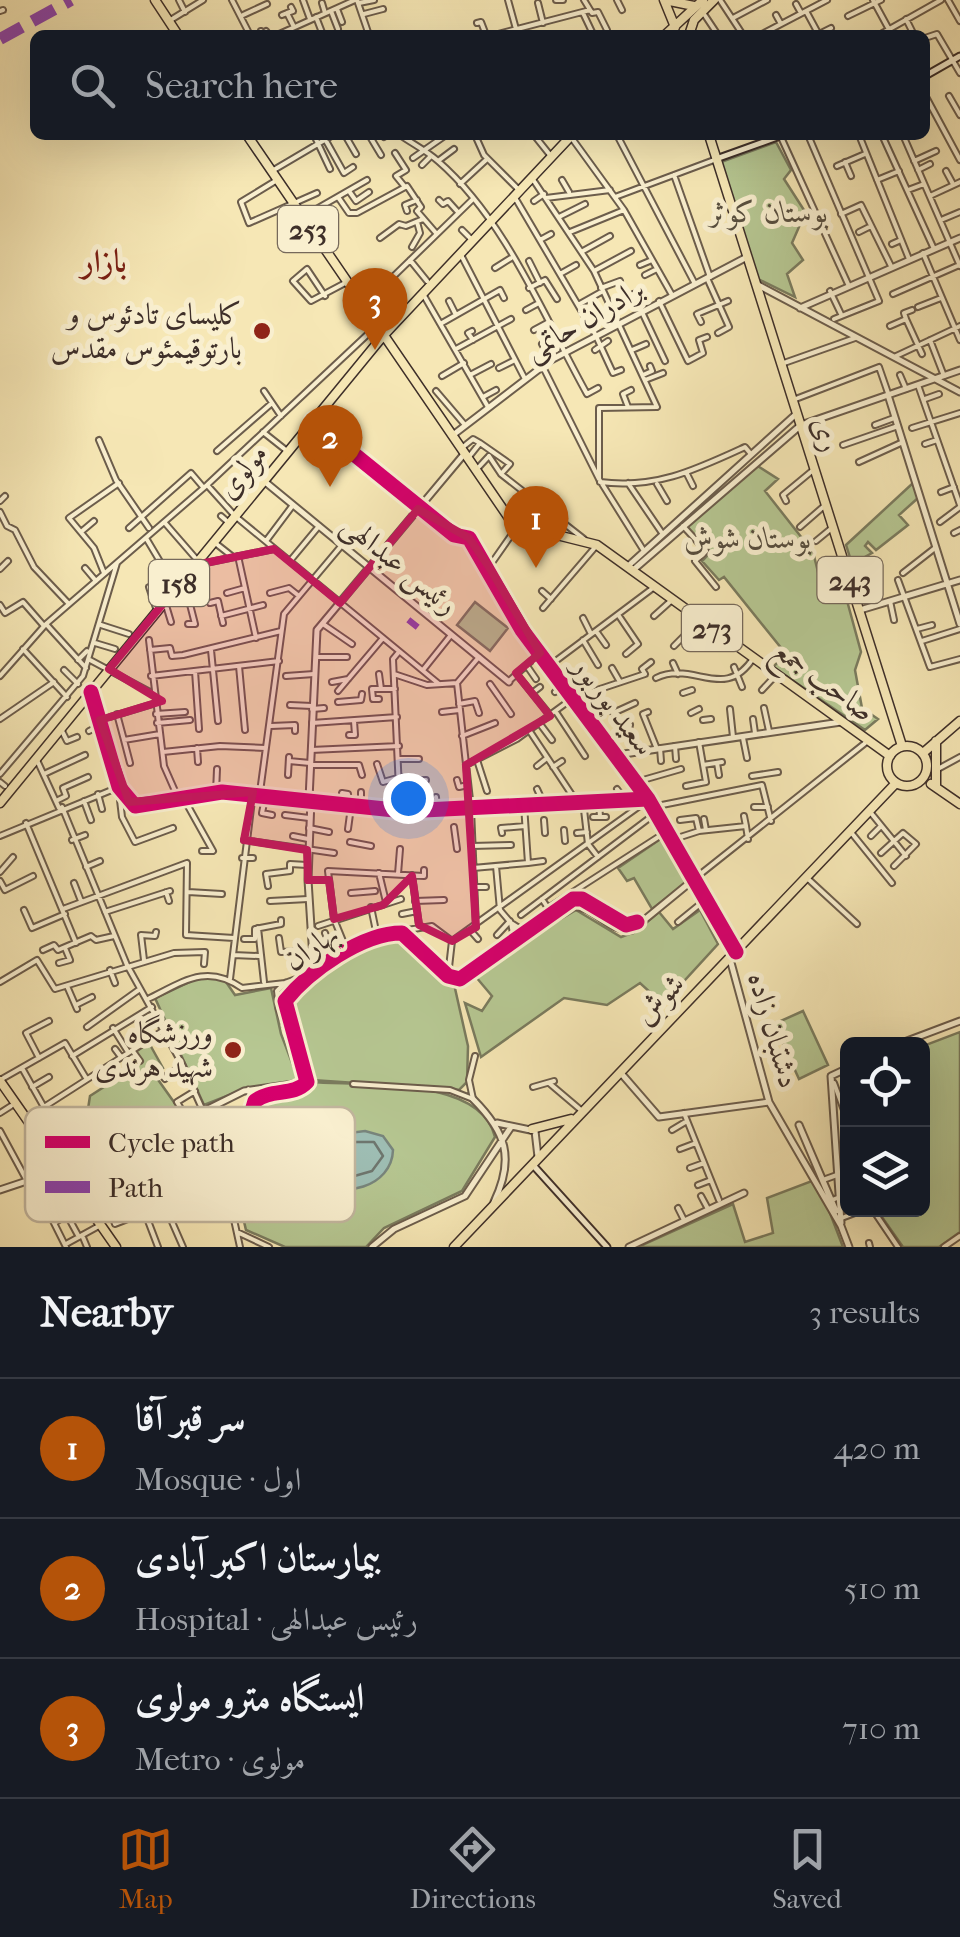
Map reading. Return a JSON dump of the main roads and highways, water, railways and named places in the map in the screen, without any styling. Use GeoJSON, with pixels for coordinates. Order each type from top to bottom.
{"type":"FeatureCollection","features":[{"type":"Feature","properties":{"kind":"main road"},"geometry":{"type":"LineString","coordinates":[[155,0],[175,30]]}},
{"type":"Feature","properties":{"kind":"main road"},"geometry":{"type":"LineString","coordinates":[[664,0],[682,7],[717,0]]}},
{"type":"Feature","properties":{"kind":"main road"},"geometry":{"type":"LineString","coordinates":[[664,0],[680,30]]}},
{"type":"Feature","properties":{"kind":"main road"},"geometry":{"type":"LineString","coordinates":[[672,30],[701,5]]}},
{"type":"Feature","properties":{"kind":"main road"},"geometry":{"type":"LineString","coordinates":[[690,30],[701,5]]}},
{"type":"Feature","properties":{"kind":"main road","name":"253"},"geometry":{"type":"LineString","coordinates":[[254,140],[301,219],[383,336]]}},
{"type":"Feature","properties":{"kind":"main road","name":"مولوی"},"geometry":{"type":"LineString","coordinates":[[0,803],[109,669],[145,636],[173,584],[183,579],[383,336],[568,140]]}},
{"type":"Feature","properties":{"kind":"main road","name":"ری"},"geometry":{"type":"LineString","coordinates":[[710,140],[902,746]]}},
{"type":"Feature","properties":{"kind":"main road","name":"صاحب جمع"},"geometry":{"type":"LineString","coordinates":[[383,336],[517,527],[592,543],[890,756]]}},
{"type":"Feature","properties":{"kind":"main road"},"geometry":{"type":"LineString","coordinates":[[923,752],[960,721]]}},
{"type":"Feature","properties":{"kind":"main road"},"geometry":{"type":"LineString","coordinates":[[872,742],[893,742],[897,726]]}},
{"type":"Feature","properties":{"kind":"main road"},"geometry":{"type":"LineString","coordinates":[[936,742],[936,787]]}},
{"type":"Feature","properties":{"kind":"main road"},"geometry":{"type":"LineString","coordinates":[[902,746],[923,752],[928,765],[924,779],[910,786],[896,783],[888,770],[890,756],[902,746]]}},
{"type":"Feature","properties":{"kind":"main road"},"geometry":{"type":"LineString","coordinates":[[924,779],[959,801]]}},
{"type":"Feature","properties":{"kind":"main road","name":"شوش"},"geometry":{"type":"LineString","coordinates":[[455,1246],[896,783]]}},
{"type":"Feature","properties":{"kind":"main road"},"geometry":{"type":"LineString","coordinates":[[0,1081],[25,1116]]}},
{"type":"Feature","properties":{"kind":"main road"},"geometry":{"type":"LineString","coordinates":[[0,1090],[25,1124]]}},
{"type":"Feature","properties":{"kind":"main road"},"geometry":{"type":"LineString","coordinates":[[532,1129],[579,1115]]}},
{"type":"Feature","properties":{"kind":"main road"},"geometry":{"type":"LineString","coordinates":[[93,1222],[114,1247]]}},
{"type":"Feature","properties":{"kind":"main road"},"geometry":{"type":"LineString","coordinates":[[96,1222],[114,1247]]}},
{"type":"Feature","properties":{"kind":"water"},"geometry":{"type":"Polygon","coordinates":[[[355,1132],[383,1136],[393,1150],[384,1173],[355,1188],[355,1132]]]}},
{"type":"Feature","properties":{"kind":"place","name":"کلیسای تادئوس و بارتوقیمئوس مقدس"},"geometry":{"type":"Point","coordinates":[262,331]}},
{"type":"Feature","properties":{"kind":"place","name":"ایستگاه مترو مولوی"},"geometry":{"type":"Point","coordinates":[375,350]}},
{"type":"Feature","properties":{"kind":"place","name":"بیمارستان اکبر آبادی"},"geometry":{"type":"Point","coordinates":[330,487]}},
{"type":"Feature","properties":{"kind":"place","name":"سر قبر آقا"},"geometry":{"type":"Point","coordinates":[536,568]}},
{"type":"Feature","properties":{"kind":"place","name":"ورزشگاه شهید هرندی"},"geometry":{"type":"Point","coordinates":[233,1050]}},
{"type":"Feature","properties":{"kind":"district","name":"بازار"},"geometry":{"type":"Point","coordinates":[104,261]}},
{"type":"Feature","properties":{"kind":"park label","name":"بوستان کوثر"},"geometry":{"type":"Point","coordinates":[769,212]}},
{"type":"Feature","properties":{"kind":"park label","name":"بوستان شوش"},"geometry":{"type":"Point","coordinates":[748,538]}}]}
